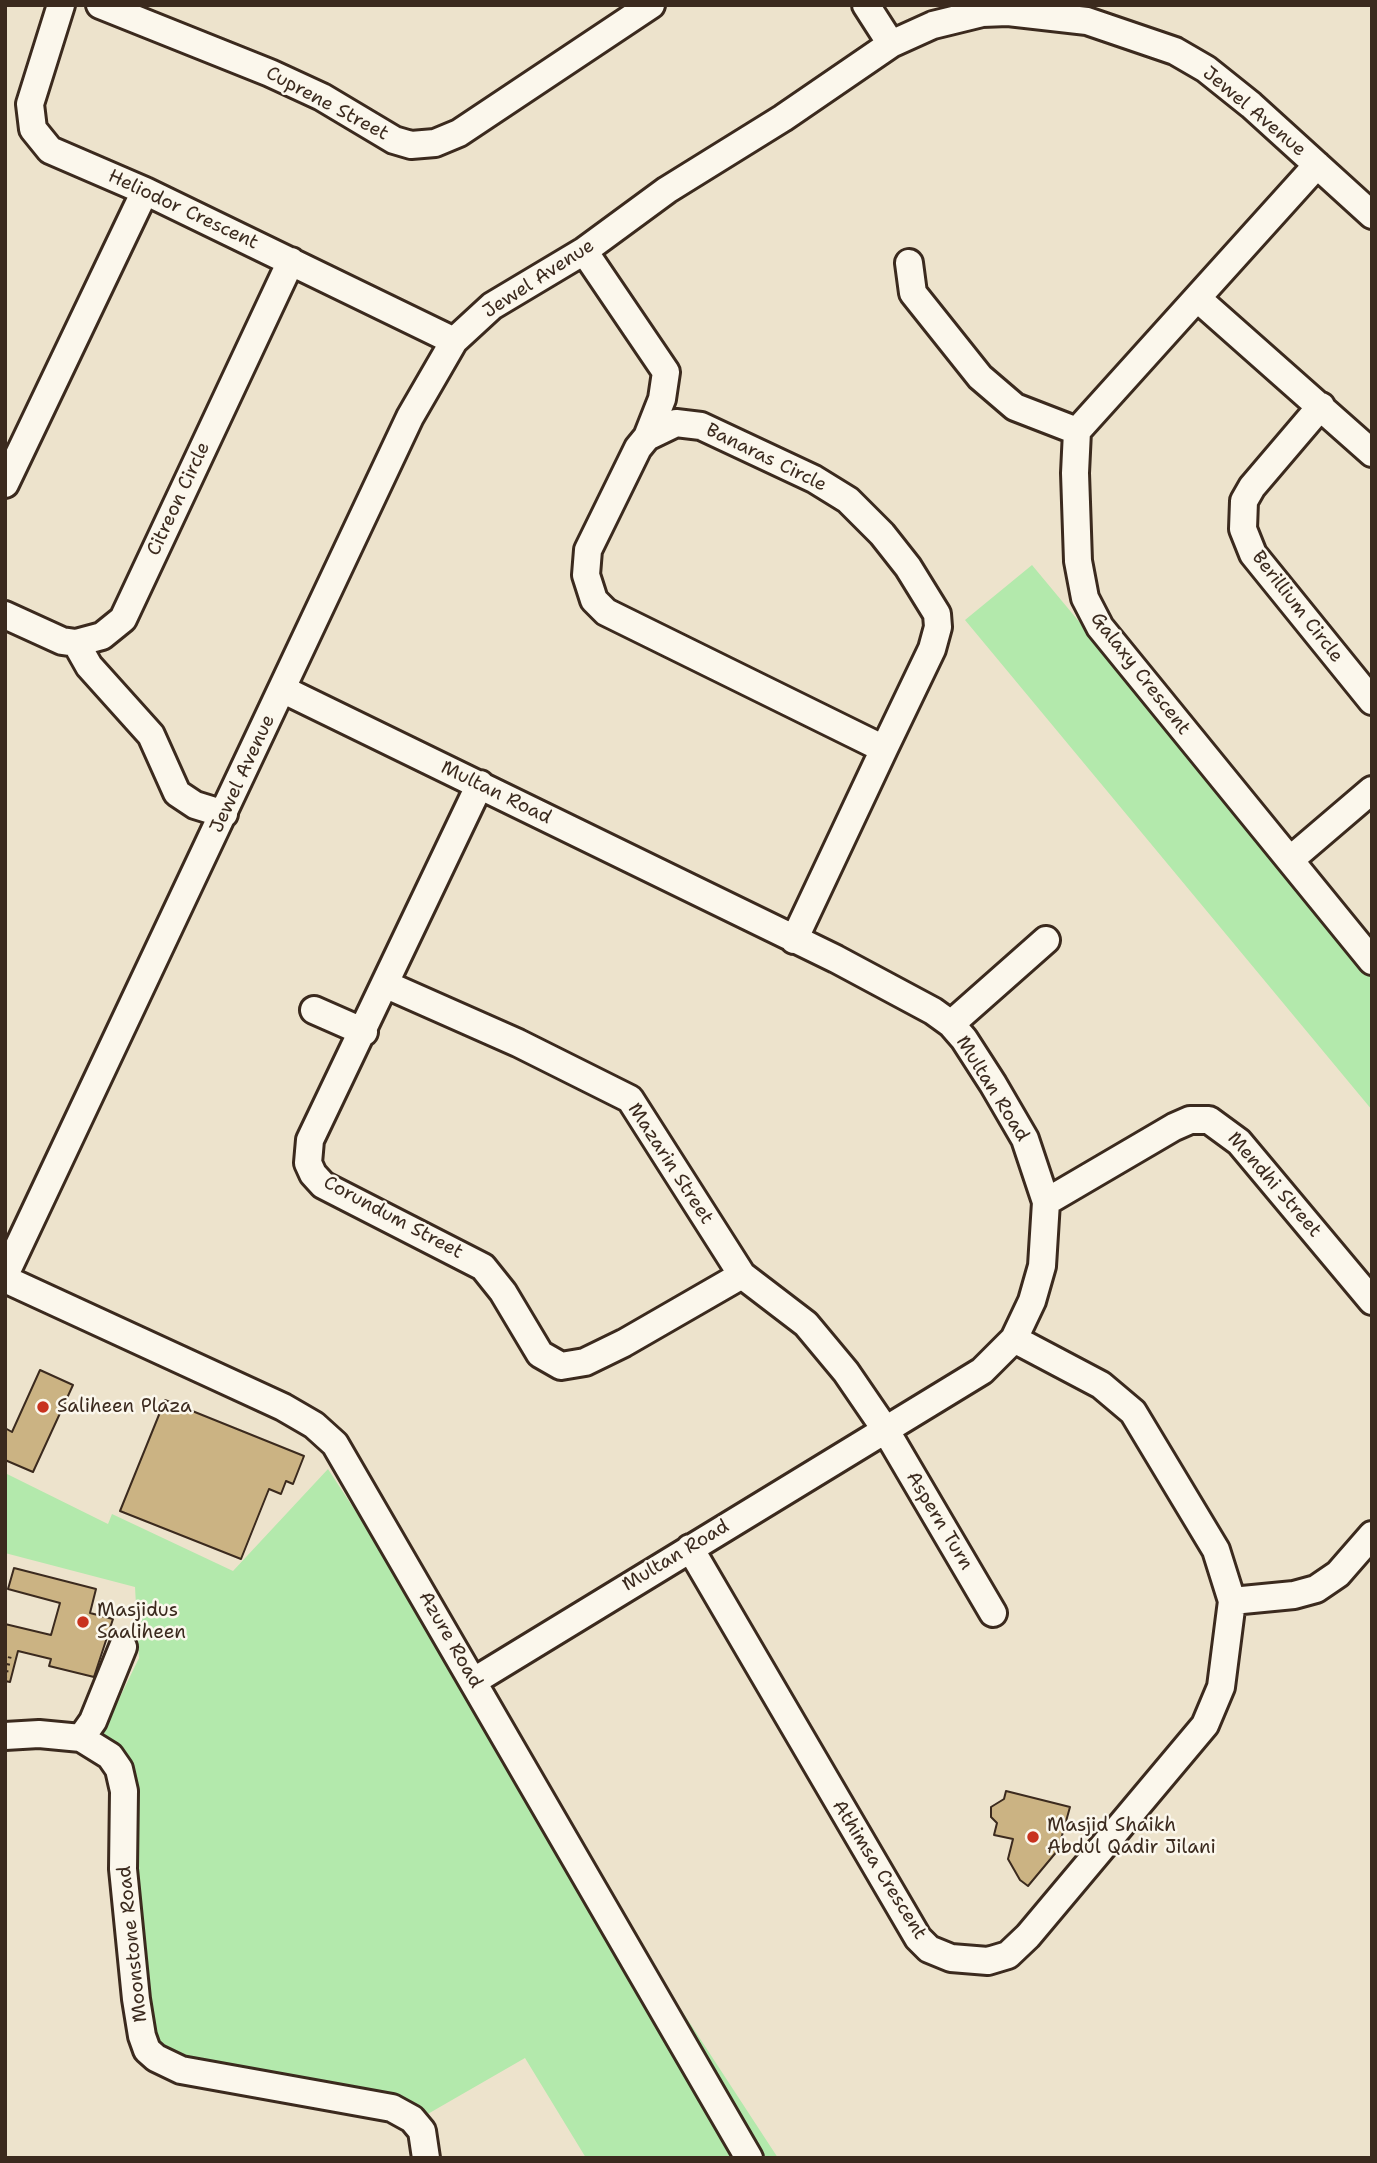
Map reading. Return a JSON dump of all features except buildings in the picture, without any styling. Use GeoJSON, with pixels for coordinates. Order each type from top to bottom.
{"type":"FeatureCollection","features":[{"type":"Feature","properties":{"kind":"street","name":"Heliodor Crescent"},"geometry":{"type":"LineString","coordinates":[[61,5],[30,104],[33,128],[50,150],[145,191],[454,341]]}},
{"type":"Feature","properties":{"kind":"street","name":"Cuprene Street"},"geometry":{"type":"LineString","coordinates":[[100,5],[270,73],[322,97],[394,140],[411,145],[435,143],[459,133],[651,5]]}},
{"type":"Feature","properties":{"kind":"street"},"geometry":{"type":"LineString","coordinates":[[866,5],[891,44]]}},
{"type":"Feature","properties":{"kind":"street","name":"Jewel Avenue"},"geometry":{"type":"LineString","coordinates":[[5,1277],[387,462],[454,341],[492,306],[584,251],[667,190],[783,118],[891,44],[933,25],[982,13],[1088,13],[1206,69],[1251,105],[1372,215]]}},
{"type":"Feature","properties":{"kind":"street"},"geometry":{"type":"LineString","coordinates":[[909,263],[913,293],[980,377],[1016,407],[1077,431],[1317,165]]}},
{"type":"Feature","properties":{"kind":"street"},"geometry":{"type":"LineString","coordinates":[[5,484],[145,191]]}},
{"type":"Feature","properties":{"kind":"street"},"geometry":{"type":"LineString","coordinates":[[584,251],[666,372],[662,399],[646,438],[638,448],[585,562],[594,600],[606,612],[884,749]]}},
{"type":"Feature","properties":{"kind":"street","name":"Citreon Circle"},"geometry":{"type":"LineString","coordinates":[[76,643],[102,636],[123,619],[291,261]]}},
{"type":"Feature","properties":{"kind":"street"},"geometry":{"type":"LineString","coordinates":[[1197,299],[1372,453]]}},
{"type":"Feature","properties":{"kind":"street","name":"Berillium Circle"},"geometry":{"type":"LineString","coordinates":[[1321,406],[1252,487],[1244,501],[1243,529],[1253,554],[1372,701]]}},
{"type":"Feature","properties":{"kind":"street","name":"Banaras Circle"},"geometry":{"type":"LineString","coordinates":[[646,438],[676,423],[701,426],[814,479],[862,512],[908,567],[935,607],[938,627],[932,649],[794,940]]}},
{"type":"Feature","properties":{"kind":"street","name":"Galaxy Crescent"},"geometry":{"type":"LineString","coordinates":[[1077,431],[1075,473],[1080,580],[1091,612],[1143,682],[1372,961]]}},
{"type":"Feature","properties":{"kind":"street"},"geometry":{"type":"LineString","coordinates":[[5,615],[62,641],[76,643],[89,666],[151,735],[177,793],[195,805],[223,814]]}},
{"type":"Feature","properties":{"kind":"street","name":"Multan Road"},"geometry":{"type":"LineString","coordinates":[[282,689],[912,998],[951,1024],[978,1060],[1025,1139],[1046,1202],[1038,1284],[1014,1339],[982,1371],[474,1681]]}},
{"type":"Feature","properties":{"kind":"street","name":"Corundum Street"},"geometry":{"type":"LineString","coordinates":[[480,784],[387,985],[310,1140],[308,1163],[313,1174],[323,1185],[483,1267],[503,1292],[532,1343],[547,1361],[561,1366],[586,1362],[742,1275]]}},
{"type":"Feature","properties":{"kind":"street"},"geometry":{"type":"LineString","coordinates":[[1290,860],[1372,790]]}},
{"type":"Feature","properties":{"kind":"street"},"geometry":{"type":"LineString","coordinates":[[951,1024],[1046,940]]}},
{"type":"Feature","properties":{"kind":"street","name":"Mazarin Street"},"geometry":{"type":"LineString","coordinates":[[387,985],[518,1043],[630,1099],[742,1275],[818,1336],[885,1429]]}},
{"type":"Feature","properties":{"kind":"street"},"geometry":{"type":"LineString","coordinates":[[314,1010],[364,1032]]}},
{"type":"Feature","properties":{"kind":"street","name":"Mendhi Street"},"geometry":{"type":"LineString","coordinates":[[1046,1202],[1174,1127],[1190,1120],[1209,1120],[1240,1142],[1372,1301]]}},
{"type":"Feature","properties":{"kind":"street","name":"Azure Road"},"geometry":{"type":"LineString","coordinates":[[5,1277],[283,1407],[326,1435],[353,1470],[750,2158]]}},
{"type":"Feature","properties":{"kind":"street","name":"Athimsa Crescent"},"geometry":{"type":"LineString","coordinates":[[690,1548],[908,1923],[929,1949],[966,1961],[998,1959],[1018,1947],[1205,1725],[1221,1687],[1232,1601],[1216,1550],[1133,1412],[1101,1385],[1014,1339]]}},
{"type":"Feature","properties":{"kind":"street","name":"Aspern Turn"},"geometry":{"type":"LineString","coordinates":[[885,1429],[993,1613]]}},
{"type":"Feature","properties":{"kind":"street"},"geometry":{"type":"LineString","coordinates":[[1232,1601],[1294,1595],[1316,1589],[1338,1574],[1372,1535]]}},
{"type":"Feature","properties":{"kind":"street"},"geometry":{"type":"LineString","coordinates":[[5,1736],[81,1738],[93,1721],[123,1647]]}},
{"type":"Feature","properties":{"kind":"street","name":"Moonstone Road"},"geometry":{"type":"LineString","coordinates":[[81,1738],[110,1756],[119,1769],[124,1791],[124,1869],[129,1943],[136,2000],[147,2050],[156,2058],[181,2070],[392,2108],[412,2119],[422,2131],[426,2158]]}},
{"type":"Feature","properties":{"kind":"path"},"geometry":{"type":"LineString","coordinates":[[5,1679],[10,1656]]}},
{"type":"Feature","properties":{"kind":"green space"},"geometry":{"type":"Polygon","coordinates":[[[1032,565],[1372,974],[1372,1110],[965,620],[1032,565]]]}},
{"type":"Feature","properties":{"kind":"green space"},"geometry":{"type":"Polygon","coordinates":[[[328,1469],[778,2158],[586,2158],[525,2058],[426,2115],[401,2101],[173,2060],[155,2049],[131,1880],[99,1740],[139,1658],[135,1587],[5,1553],[5,1473],[108,1524],[112,1514],[233,1571],[328,1469]]]}},
{"type":"Feature","properties":{"kind":"place","name":"Saliheen Plaza"},"geometry":{"type":"Point","coordinates":[43,1407]}},
{"type":"Feature","properties":{"kind":"place","name":"Masjidus Saaliheen"},"geometry":{"type":"Point","coordinates":[83,1622]}},
{"type":"Feature","properties":{"kind":"place","name":"Masjid Shaikh Abdul Qadir Jilani"},"geometry":{"type":"Point","coordinates":[1033,1837]}}]}
